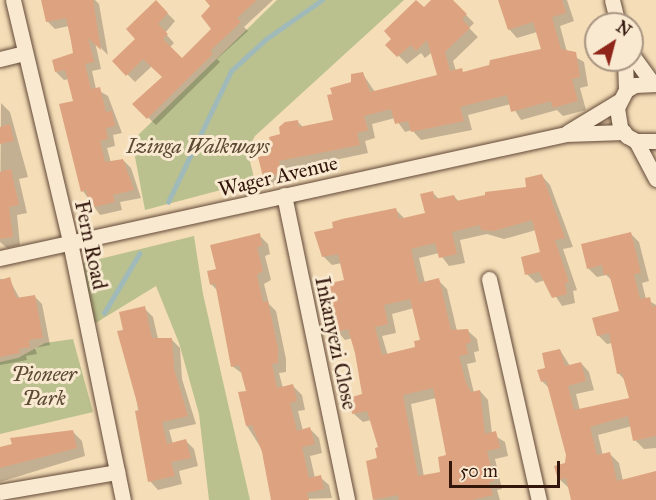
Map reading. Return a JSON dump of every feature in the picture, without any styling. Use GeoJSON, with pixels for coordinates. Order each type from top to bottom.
{"type":"FeatureCollection","features":[{"type":"Feature","properties":{"kind":"street","name":"Fern Road"},"geometry":{"type":"LineString","coordinates":[[13,0],[70,242],[123,500]]}},
{"type":"Feature","properties":{"kind":"street"},"geometry":{"type":"LineString","coordinates":[[0,59],[24,53]]}},
{"type":"Feature","properties":{"kind":"street"},"geometry":{"type":"LineString","coordinates":[[644,71],[654,84]]}},
{"type":"Feature","properties":{"kind":"street"},"geometry":{"type":"LineString","coordinates":[[624,72],[623,95],[617,118],[656,179]]}},
{"type":"Feature","properties":{"kind":"street","name":"Wager Avenue"},"geometry":{"type":"LineString","coordinates":[[566,134],[623,95],[635,84],[654,84]]}},
{"type":"Feature","properties":{"kind":"street","name":"Wager Avenue"},"geometry":{"type":"LineString","coordinates":[[0,258],[192,219],[284,195],[566,134],[630,136],[656,141]]}},
{"type":"Feature","properties":{"kind":"street","name":"Inkanyezi Close"},"geometry":{"type":"LineString","coordinates":[[284,195],[347,500]]}},
{"type":"Feature","properties":{"kind":"street"},"geometry":{"type":"LineString","coordinates":[[489,279],[539,500]]}},
{"type":"Feature","properties":{"kind":"street"},"geometry":{"type":"LineString","coordinates":[[0,492],[117,472]]}},
{"type":"Feature","properties":{"kind":"green space","name":"Izinga Walkways"},"geometry":{"type":"Polygon","coordinates":[[[277,0],[404,0],[255,136],[247,150],[255,181],[145,210],[132,141],[277,0]]]}},
{"type":"Feature","properties":{"kind":"green space"},"geometry":{"type":"Polygon","coordinates":[[[194,236],[203,294],[250,500],[209,500],[199,414],[179,343],[156,286],[94,324],[83,263],[194,236]]]}},
{"type":"Feature","properties":{"kind":"green space","name":"Pioneer Park"},"geometry":{"type":"Polygon","coordinates":[[[73,339],[93,412],[0,434],[0,362],[18,358],[45,343],[73,339]]]}},
{"type":"Feature","properties":{"kind":"building"},"geometry":{"type":"Polygon","coordinates":[[[41,0],[93,0],[101,50],[88,38],[94,62],[85,64],[91,89],[100,87],[106,112],[112,111],[115,126],[106,128],[108,139],[100,141],[105,162],[123,159],[134,190],[113,195],[115,202],[90,208],[86,190],[81,192],[59,104],[73,101],[65,70],[55,72],[52,60],[73,53],[71,41],[66,18],[46,22],[41,0]]]}},
{"type":"Feature","properties":{"kind":"building"},"geometry":{"type":"Polygon","coordinates":[[[156,0],[168,13],[158,24],[168,34],[163,39],[182,58],[211,29],[201,16],[210,6],[205,0],[257,0],[237,18],[241,22],[210,51],[213,54],[147,119],[132,104],[162,77],[143,59],[126,76],[112,61],[135,39],[126,29],[156,0]]]}},
{"type":"Feature","properties":{"kind":"building"},"geometry":{"type":"Polygon","coordinates":[[[416,0],[424,7],[431,0],[453,0],[467,14],[462,19],[470,28],[445,52],[450,71],[462,68],[463,72],[489,65],[490,60],[541,49],[533,22],[508,30],[498,0],[562,0],[566,13],[552,17],[561,49],[576,52],[580,77],[572,79],[578,101],[553,108],[551,101],[511,112],[507,95],[460,107],[464,121],[411,132],[408,121],[395,124],[391,109],[364,116],[368,130],[357,133],[360,145],[279,161],[282,174],[263,177],[258,157],[267,155],[264,142],[270,141],[269,137],[280,134],[279,127],[285,122],[298,120],[299,127],[333,120],[327,95],[332,94],[330,88],[351,82],[351,74],[363,72],[370,92],[437,75],[427,40],[416,51],[411,45],[397,57],[385,45],[391,39],[384,31],[416,0]]]}},
{"type":"Feature","properties":{"kind":"building"},"geometry":{"type":"Polygon","coordinates":[[[10,124],[14,141],[0,144],[0,127],[10,124]]]}},
{"type":"Feature","properties":{"kind":"building"},"geometry":{"type":"Polygon","coordinates":[[[11,169],[19,205],[9,207],[13,237],[0,239],[0,172],[11,169]]]}},
{"type":"Feature","properties":{"kind":"building"},"geometry":{"type":"Polygon","coordinates":[[[542,174],[565,238],[555,240],[569,282],[565,283],[567,294],[552,298],[539,272],[525,275],[521,257],[540,252],[532,220],[494,231],[481,230],[480,225],[452,232],[457,254],[439,258],[435,243],[411,249],[419,283],[439,278],[451,330],[468,329],[471,342],[466,344],[468,354],[459,356],[466,383],[471,392],[480,390],[485,434],[496,431],[500,448],[487,451],[494,481],[489,482],[493,495],[472,500],[399,500],[398,495],[373,500],[366,461],[377,458],[375,448],[378,447],[367,411],[352,414],[349,398],[362,394],[355,353],[348,329],[335,332],[326,284],[344,280],[338,254],[322,257],[314,232],[333,228],[332,222],[342,219],[396,208],[399,219],[425,213],[420,194],[433,191],[435,199],[454,195],[456,201],[485,195],[485,192],[526,187],[525,178],[542,174]],[[410,299],[384,305],[388,324],[375,327],[382,355],[415,347],[414,341],[420,340],[410,299]],[[433,388],[403,395],[418,476],[440,472],[438,457],[446,455],[433,388]]]}},
{"type":"Feature","properties":{"kind":"building"},"geometry":{"type":"Polygon","coordinates":[[[631,232],[641,273],[634,274],[640,299],[650,297],[652,307],[656,306],[656,436],[633,441],[628,416],[590,427],[597,455],[610,452],[617,481],[656,471],[656,500],[571,500],[566,478],[558,480],[554,466],[565,463],[566,455],[546,380],[541,382],[537,370],[545,368],[542,353],[560,349],[565,366],[581,362],[586,381],[568,386],[574,410],[629,398],[622,373],[617,374],[609,333],[597,336],[592,318],[619,311],[609,274],[604,275],[602,265],[587,269],[581,244],[631,232]]]}},
{"type":"Feature","properties":{"kind":"building"},"geometry":{"type":"Polygon","coordinates":[[[260,233],[262,246],[257,247],[263,271],[257,275],[263,302],[268,301],[278,349],[278,363],[272,364],[277,388],[293,384],[297,401],[290,403],[297,431],[310,427],[315,444],[302,447],[309,478],[321,475],[324,489],[307,493],[309,500],[271,500],[262,452],[252,425],[246,426],[238,392],[246,391],[239,365],[231,367],[215,283],[210,285],[207,271],[216,269],[210,245],[260,233]]]}},
{"type":"Feature","properties":{"kind":"building"},"geometry":{"type":"Polygon","coordinates":[[[10,277],[16,298],[35,295],[43,338],[29,340],[30,347],[19,349],[20,353],[0,357],[0,280],[10,277]]]}},
{"type":"Feature","properties":{"kind":"building"},"geometry":{"type":"Polygon","coordinates":[[[145,306],[152,338],[172,338],[174,369],[188,416],[162,422],[167,444],[186,439],[191,458],[171,462],[175,476],[148,482],[135,411],[139,410],[117,331],[123,330],[119,312],[145,306]]]}},
{"type":"Feature","properties":{"kind":"building"},"geometry":{"type":"Polygon","coordinates":[[[73,430],[77,448],[0,468],[0,447],[12,444],[10,438],[73,430]]]}},
{"type":"Feature","properties":{"kind":"waterway"},"geometry":{"type":"LineString","coordinates":[[168,202],[231,71],[266,39],[322,0]]}},
{"type":"Feature","properties":{"kind":"waterway"},"geometry":{"type":"LineString","coordinates":[[104,313],[139,254]]}}]}
